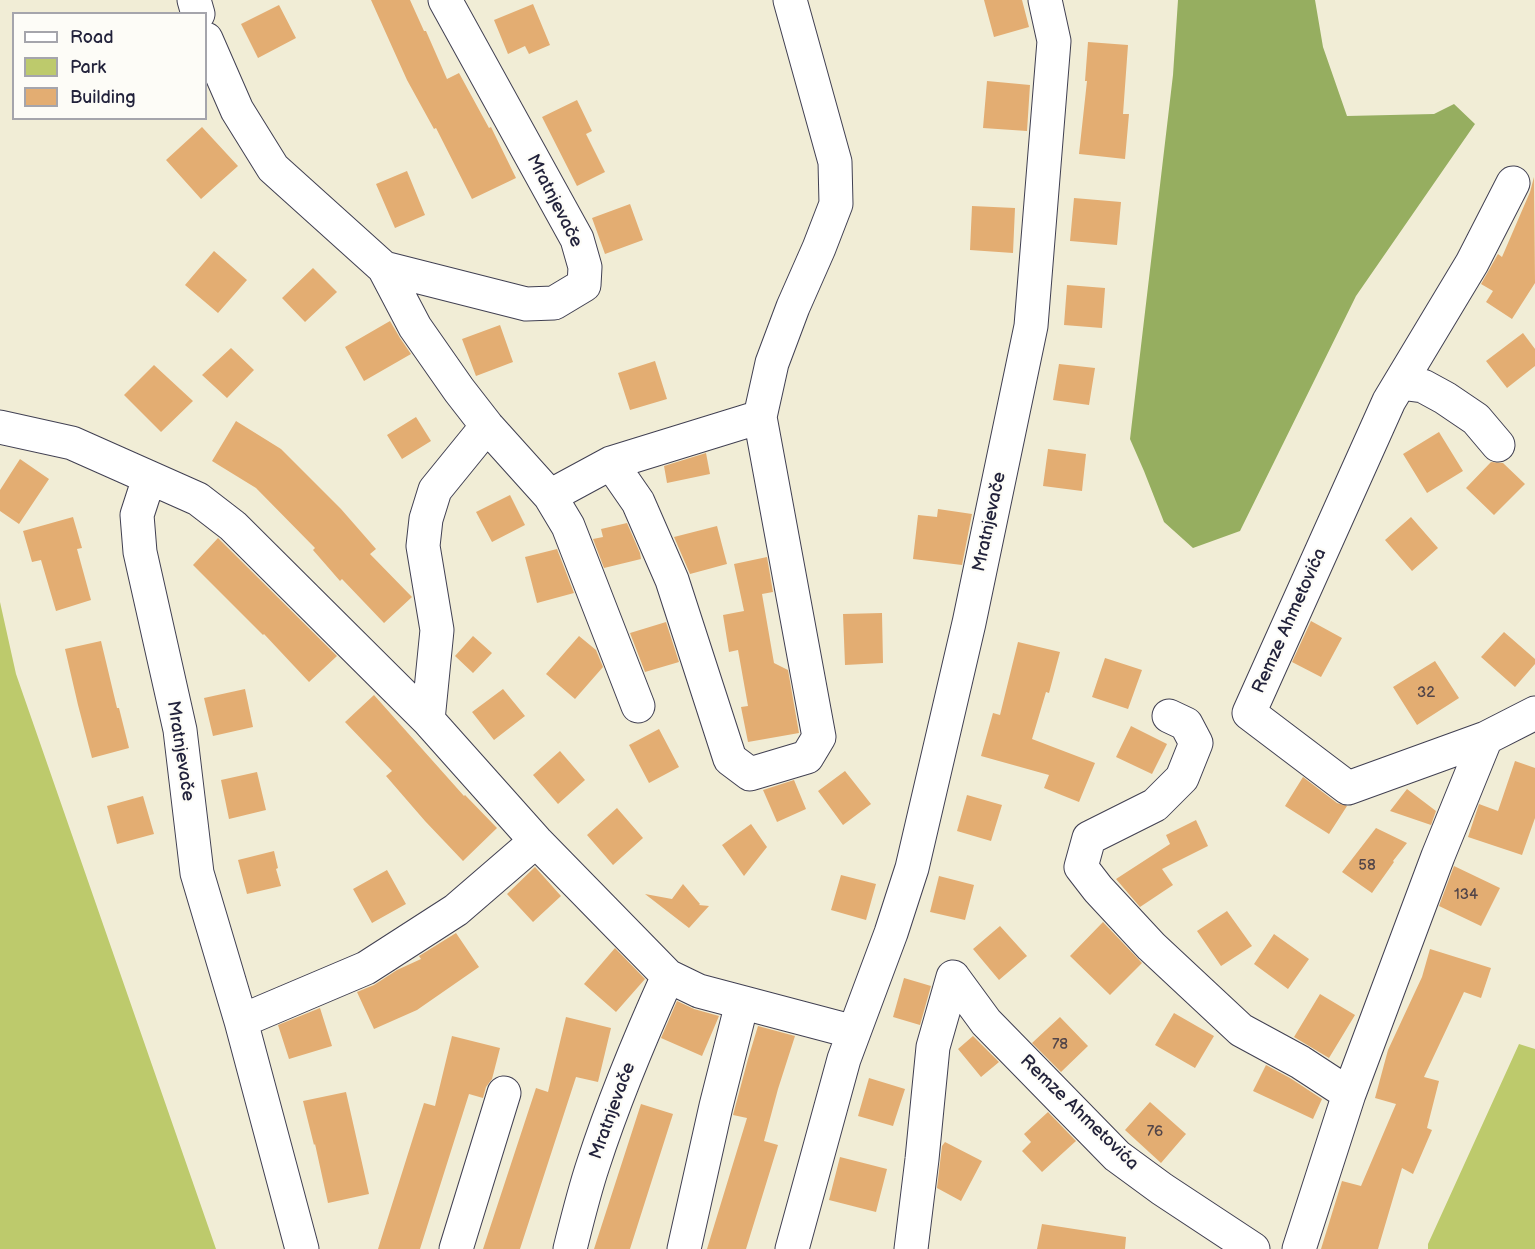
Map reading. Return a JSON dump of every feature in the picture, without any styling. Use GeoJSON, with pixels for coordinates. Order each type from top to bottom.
{"type":"FeatureCollection","features":[{"type":"Feature","properties":{"kind":"street","name":"Mratnjevače"},"geometry":{"type":"LineString","coordinates":[[384,268],[526,304],[554,303],[584,285],[585,267],[577,239],[445,0]]}},
{"type":"Feature","properties":{"kind":"street"},"geometry":{"type":"LineString","coordinates":[[610,463],[638,502],[672,580],[730,759],[750,774],[807,758],[819,737],[760,417],[772,363],[836,204],[835,162],[790,0]]}},
{"type":"Feature","properties":{"kind":"street","name":"Mratnjevače"},"geometry":{"type":"LineString","coordinates":[[792,1249],[844,1059],[891,933],[912,868],[969,623],[1031,326],[1054,41],[1045,0]]}},
{"type":"Feature","properties":{"kind":"street","name":"Mratnjevače"},"geometry":{"type":"LineString","coordinates":[[207,41],[237,110],[273,168],[384,268],[416,327],[459,390],[487,426],[550,496],[568,526],[638,706]]}},
{"type":"Feature","properties":{"kind":"street","name":"Remze Ahmetovića"},"geometry":{"type":"LineString","coordinates":[[1513,183],[1472,263],[1389,401],[1249,713],[1348,788],[1486,738],[1535,714]]}},
{"type":"Feature","properties":{"kind":"street"},"geometry":{"type":"LineString","coordinates":[[1401,383],[1423,386],[1445,398],[1476,419],[1498,445]]}},
{"type":"Feature","properties":{"kind":"street"},"geometry":{"type":"LineString","coordinates":[[550,496],[610,463],[760,417]]}},
{"type":"Feature","properties":{"kind":"street"},"geometry":{"type":"LineString","coordinates":[[428,720],[437,630],[423,546],[426,519],[435,490],[487,426]]}},
{"type":"Feature","properties":{"kind":"street"},"geometry":{"type":"LineString","coordinates":[[0,427],[72,443],[198,499],[233,526],[428,720],[536,841],[668,976],[699,991],[854,1032]]}},
{"type":"Feature","properties":{"kind":"street","name":"Mratnjevače"},"geometry":{"type":"LineString","coordinates":[[148,478],[137,515],[140,552],[180,730],[197,873],[241,1021],[302,1249]]}},
{"type":"Feature","properties":{"kind":"street"},"geometry":{"type":"LineString","coordinates":[[1169,716],[1186,724],[1196,743],[1182,778],[1155,806],[1089,838],[1081,867],[1098,889],[1151,946],[1241,1030],[1300,1062],[1349,1094]]}},
{"type":"Feature","properties":{"kind":"street"},"geometry":{"type":"LineString","coordinates":[[1299,1249],[1349,1094],[1438,856],[1486,738]]}},
{"type":"Feature","properties":{"kind":"street"},"geometry":{"type":"LineString","coordinates":[[241,1021],[366,968],[456,910],[536,841]]}},
{"type":"Feature","properties":{"kind":"street","name":"Mratnjevače"},"geometry":{"type":"LineString","coordinates":[[570,1249],[592,1167],[613,1108],[668,976]]}},
{"type":"Feature","properties":{"kind":"street","name":"Remze Ahmetovića"},"geometry":{"type":"LineString","coordinates":[[911,1249],[933,1047],[953,977],[986,1022],[1117,1156],[1252,1249]]}},
{"type":"Feature","properties":{"kind":"street"},"geometry":{"type":"LineString","coordinates":[[684,1249],[742,1003]]}},
{"type":"Feature","properties":{"kind":"street"},"geometry":{"type":"LineString","coordinates":[[456,1249],[504,1093]]}},
{"type":"Feature","properties":{"kind":"green space"},"geometry":{"type":"Polygon","coordinates":[[[1178,0],[1315,0],[1323,47],[1347,116],[1434,114],[1454,104],[1475,124],[1356,296],[1240,531],[1193,548],[1164,522],[1130,439],[1173,75],[1178,0]]]}},
{"type":"Feature","properties":{"kind":"green space"},"geometry":{"type":"Polygon","coordinates":[[[0,602],[16,674],[216,1249],[0,1249],[0,602]]]}},
{"type":"Feature","properties":{"kind":"green space"},"geometry":{"type":"Polygon","coordinates":[[[1519,1044],[1535,1049],[1535,1249],[1428,1249],[1428,1244],[1519,1044]]]}},
{"type":"Feature","properties":{"kind":"building"},"geometry":{"type":"Polygon","coordinates":[[[371,0],[410,0],[447,79],[459,73],[489,128],[491,127],[516,178],[472,199],[436,128],[434,129],[407,80],[371,0]]]}},
{"type":"Feature","properties":{"kind":"building"},"geometry":{"type":"Polygon","coordinates":[[[984,0],[1022,0],[1029,27],[994,37],[984,0]]]}},
{"type":"Feature","properties":{"kind":"building"},"geometry":{"type":"Polygon","coordinates":[[[533,4],[550,45],[529,54],[525,46],[508,54],[494,20],[533,4]]]}},
{"type":"Feature","properties":{"kind":"building"},"geometry":{"type":"Polygon","coordinates":[[[279,5],[296,38],[258,58],[241,24],[279,5]]]}},
{"type":"Feature","properties":{"kind":"building"},"geometry":{"type":"Polygon","coordinates":[[[1088,42],[1128,45],[1123,114],[1129,114],[1125,159],[1079,154],[1087,81],[1085,81],[1088,42]]]}},
{"type":"Feature","properties":{"kind":"building"},"geometry":{"type":"Polygon","coordinates":[[[987,81],[1030,85],[1027,131],[983,128],[987,81]]]}},
{"type":"Feature","properties":{"kind":"building"},"geometry":{"type":"Polygon","coordinates":[[[577,100],[592,131],[586,134],[605,172],[577,186],[542,117],[577,100]]]}},
{"type":"Feature","properties":{"kind":"building"},"geometry":{"type":"Polygon","coordinates":[[[202,127],[238,166],[201,199],[166,160],[202,127]]]}},
{"type":"Feature","properties":{"kind":"building"},"geometry":{"type":"Polygon","coordinates":[[[407,171],[425,215],[395,228],[376,184],[407,171]]]}},
{"type":"Feature","properties":{"kind":"building"},"geometry":{"type":"Polygon","coordinates":[[[1534,177],[1535,283],[1512,319],[1486,302],[1493,291],[1481,284],[1498,254],[1502,257],[1530,192],[1534,177]]]}},
{"type":"Feature","properties":{"kind":"building"},"geometry":{"type":"Polygon","coordinates":[[[1074,198],[1121,202],[1117,245],[1070,241],[1074,198]]]}},
{"type":"Feature","properties":{"kind":"building"},"geometry":{"type":"Polygon","coordinates":[[[630,204],[643,240],[605,254],[592,218],[630,204]]]}},
{"type":"Feature","properties":{"kind":"building"},"geometry":{"type":"Polygon","coordinates":[[[972,206],[1015,208],[1013,253],[970,250],[972,206]]]}},
{"type":"Feature","properties":{"kind":"building"},"geometry":{"type":"Polygon","coordinates":[[[214,251],[247,280],[218,313],[185,285],[214,251]]]}},
{"type":"Feature","properties":{"kind":"building"},"geometry":{"type":"Polygon","coordinates":[[[313,268],[337,292],[305,322],[282,298],[313,268]]]}},
{"type":"Feature","properties":{"kind":"building"},"geometry":{"type":"Polygon","coordinates":[[[1067,285],[1105,288],[1102,328],[1064,325],[1067,285]]]}},
{"type":"Feature","properties":{"kind":"building"},"geometry":{"type":"Polygon","coordinates":[[[390,321],[411,354],[364,381],[345,347],[390,321]]]}},
{"type":"Feature","properties":{"kind":"building"},"geometry":{"type":"Polygon","coordinates":[[[500,325],[513,362],[476,376],[462,339],[500,325]]]}},
{"type":"Feature","properties":{"kind":"building"},"geometry":{"type":"Polygon","coordinates":[[[1523,333],[1535,349],[1535,366],[1507,388],[1486,361],[1523,333]]]}},
{"type":"Feature","properties":{"kind":"building"},"geometry":{"type":"Polygon","coordinates":[[[231,348],[254,370],[227,398],[202,375],[231,348]]]}},
{"type":"Feature","properties":{"kind":"building"},"geometry":{"type":"Polygon","coordinates":[[[655,361],[667,399],[630,410],[618,373],[655,361]]]}},
{"type":"Feature","properties":{"kind":"building"},"geometry":{"type":"Polygon","coordinates":[[[1059,364],[1095,368],[1089,405],[1053,400],[1059,364]]]}},
{"type":"Feature","properties":{"kind":"building"},"geometry":{"type":"Polygon","coordinates":[[[154,365],[193,401],[161,432],[124,395],[154,365]]]}},
{"type":"Feature","properties":{"kind":"building"},"geometry":{"type":"Polygon","coordinates":[[[416,417],[431,441],[402,459],[387,435],[416,417]]]}},
{"type":"Feature","properties":{"kind":"building"},"geometry":{"type":"Polygon","coordinates":[[[236,421],[281,449],[341,509],[376,549],[370,554],[412,597],[384,623],[342,579],[340,581],[313,550],[315,548],[256,488],[212,461],[236,421]]]}},
{"type":"Feature","properties":{"kind":"building"},"geometry":{"type":"Polygon","coordinates":[[[1439,432],[1463,471],[1427,493],[1403,454],[1439,432]]]}},
{"type":"Feature","properties":{"kind":"building"},"geometry":{"type":"Polygon","coordinates":[[[1048,449],[1086,454],[1082,491],[1043,486],[1048,449]]]}},
{"type":"Feature","properties":{"kind":"building"},"geometry":{"type":"Polygon","coordinates":[[[706,453],[710,474],[667,483],[664,466],[706,453]]]}},
{"type":"Feature","properties":{"kind":"building"},"geometry":{"type":"Polygon","coordinates":[[[20,459],[49,479],[19,524],[0,511],[0,490],[20,459]]]}},
{"type":"Feature","properties":{"kind":"building"},"geometry":{"type":"Polygon","coordinates":[[[1491,462],[1503,463],[1525,484],[1494,515],[1466,488],[1491,462]]]}},
{"type":"Feature","properties":{"kind":"building"},"geometry":{"type":"Polygon","coordinates":[[[510,495],[525,525],[492,542],[476,512],[510,495]]]}},
{"type":"Feature","properties":{"kind":"building"},"geometry":{"type":"Polygon","coordinates":[[[938,509],[972,514],[962,565],[913,559],[918,515],[937,517],[938,509]]]}},
{"type":"Feature","properties":{"kind":"building"},"geometry":{"type":"Polygon","coordinates":[[[73,517],[82,548],[77,549],[91,600],[56,611],[41,560],[32,562],[23,531],[73,517]]]}},
{"type":"Feature","properties":{"kind":"building"},"geometry":{"type":"Polygon","coordinates":[[[1411,517],[1438,548],[1412,571],[1385,540],[1411,517]]]}},
{"type":"Feature","properties":{"kind":"building"},"geometry":{"type":"Polygon","coordinates":[[[627,523],[641,559],[604,568],[593,539],[603,537],[601,529],[627,523]]]}},
{"type":"Feature","properties":{"kind":"building"},"geometry":{"type":"Polygon","coordinates":[[[717,526],[727,564],[690,574],[674,537],[717,526]]]}},
{"type":"Feature","properties":{"kind":"building"},"geometry":{"type":"Polygon","coordinates":[[[218,538],[337,656],[309,682],[264,634],[193,565],[218,538]]]}},
{"type":"Feature","properties":{"kind":"building"},"geometry":{"type":"Polygon","coordinates":[[[557,549],[574,593],[537,603],[525,557],[557,549]]]}},
{"type":"Feature","properties":{"kind":"building"},"geometry":{"type":"Polygon","coordinates":[[[767,557],[773,592],[762,594],[774,663],[788,670],[799,733],[748,742],[741,707],[748,706],[738,650],[729,652],[723,615],[744,611],[734,564],[767,557]]]}},
{"type":"Feature","properties":{"kind":"building"},"geometry":{"type":"Polygon","coordinates":[[[882,613],[883,663],[845,665],[843,614],[882,613]]]}},
{"type":"Feature","properties":{"kind":"building"},"geometry":{"type":"Polygon","coordinates":[[[1311,621],[1342,638],[1321,677],[1292,662],[1311,621]]]}},
{"type":"Feature","properties":{"kind":"building"},"geometry":{"type":"Polygon","coordinates":[[[666,622],[679,662],[645,672],[630,633],[666,622]]]}},
{"type":"Feature","properties":{"kind":"building"},"geometry":{"type":"Polygon","coordinates":[[[1504,632],[1535,659],[1535,664],[1515,687],[1481,657],[1504,632]]]}},
{"type":"Feature","properties":{"kind":"building"},"geometry":{"type":"Polygon","coordinates":[[[473,636],[492,653],[473,673],[455,656],[473,636]]]}},
{"type":"Feature","properties":{"kind":"building"},"geometry":{"type":"Polygon","coordinates":[[[579,636],[596,650],[603,667],[575,699],[546,674],[579,636]]]}},
{"type":"Feature","properties":{"kind":"building"},"geometry":{"type":"Polygon","coordinates":[[[101,641],[129,748],[92,758],[65,649],[101,641]]]}},
{"type":"Feature","properties":{"kind":"building"},"geometry":{"type":"Polygon","coordinates":[[[1018,642],[1060,652],[1049,693],[1046,692],[1032,739],[1095,763],[1079,802],[1044,788],[1049,775],[981,756],[993,713],[1000,715],[1018,642]]]}},
{"type":"Feature","properties":{"kind":"building"},"geometry":{"type":"Polygon","coordinates":[[[1105,658],[1142,670],[1128,709],[1092,697],[1105,658]]]}},
{"type":"Feature","properties":{"kind":"building"},"geometry":{"type":"Polygon","coordinates":[[[1435,661],[1459,698],[1417,725],[1393,687],[1435,661]]]}},
{"type":"Feature","properties":{"kind":"building"},"geometry":{"type":"Polygon","coordinates":[[[245,689],[253,727],[213,736],[204,698],[245,689]]]}},
{"type":"Feature","properties":{"kind":"building"},"geometry":{"type":"Polygon","coordinates":[[[503,689],[525,716],[494,740],[472,712],[503,689]]]}},
{"type":"Feature","properties":{"kind":"building"},"geometry":{"type":"Polygon","coordinates":[[[374,695],[464,796],[497,828],[463,861],[386,776],[392,771],[345,722],[374,695]]]}},
{"type":"Feature","properties":{"kind":"building"},"geometry":{"type":"Polygon","coordinates":[[[1131,726],[1167,744],[1152,774],[1116,757],[1131,726]]]}},
{"type":"Feature","properties":{"kind":"building"},"geometry":{"type":"Polygon","coordinates":[[[659,729],[679,767],[649,783],[629,745],[659,729]]]}},
{"type":"Feature","properties":{"kind":"building"},"geometry":{"type":"Polygon","coordinates":[[[560,751],[585,780],[558,804],[533,775],[560,751]]]}},
{"type":"Feature","properties":{"kind":"building"},"geometry":{"type":"Polygon","coordinates":[[[1515,761],[1535,768],[1535,818],[1522,855],[1468,837],[1479,804],[1498,811],[1515,761]]]}},
{"type":"Feature","properties":{"kind":"building"},"geometry":{"type":"Polygon","coordinates":[[[845,771],[871,804],[843,825],[818,791],[845,771]]]}},
{"type":"Feature","properties":{"kind":"building"},"geometry":{"type":"Polygon","coordinates":[[[257,772],[266,810],[229,819],[221,780],[257,772]]]}},
{"type":"Feature","properties":{"kind":"building"},"geometry":{"type":"Polygon","coordinates":[[[1303,777],[1337,803],[1347,806],[1329,834],[1285,806],[1303,777]]]}},
{"type":"Feature","properties":{"kind":"building"},"geometry":{"type":"Polygon","coordinates":[[[794,780],[806,809],[777,822],[763,790],[794,780]]]}},
{"type":"Feature","properties":{"kind":"building"},"geometry":{"type":"Polygon","coordinates":[[[1407,789],[1436,811],[1431,825],[1390,811],[1407,789]]]}},
{"type":"Feature","properties":{"kind":"building"},"geometry":{"type":"Polygon","coordinates":[[[967,795],[1002,805],[991,841],[957,831],[967,795]]]}},
{"type":"Feature","properties":{"kind":"building"},"geometry":{"type":"Polygon","coordinates":[[[143,796],[154,834],[117,844],[107,806],[143,796]]]}},
{"type":"Feature","properties":{"kind":"building"},"geometry":{"type":"Polygon","coordinates":[[[617,808],[643,838],[613,865],[587,835],[617,808]]]}},
{"type":"Feature","properties":{"kind":"building"},"geometry":{"type":"Polygon","coordinates":[[[1196,820],[1208,846],[1162,869],[1173,885],[1140,907],[1116,879],[1170,844],[1166,835],[1196,820]]]}},
{"type":"Feature","properties":{"kind":"building"},"geometry":{"type":"Polygon","coordinates":[[[751,824],[767,847],[744,876],[722,845],[751,824]]]}},
{"type":"Feature","properties":{"kind":"building"},"geometry":{"type":"Polygon","coordinates":[[[1376,828],[1407,843],[1372,893],[1342,872],[1376,828]]]}},
{"type":"Feature","properties":{"kind":"building"},"geometry":{"type":"Polygon","coordinates":[[[274,851],[281,886],[247,894],[238,860],[274,851]]]}},
{"type":"Feature","properties":{"kind":"building"},"geometry":{"type":"Polygon","coordinates":[[[1454,866],[1500,888],[1481,926],[1439,906],[1454,866]]]}},
{"type":"Feature","properties":{"kind":"building"},"geometry":{"type":"Polygon","coordinates":[[[535,867],[561,896],[533,922],[507,894],[535,867]]]}},
{"type":"Feature","properties":{"kind":"building"},"geometry":{"type":"Polygon","coordinates":[[[387,870],[406,904],[372,923],[353,889],[387,870]]]}},
{"type":"Feature","properties":{"kind":"building"},"geometry":{"type":"Polygon","coordinates":[[[841,875],[876,884],[866,920],[831,910],[841,875]]]}},
{"type":"Feature","properties":{"kind":"building"},"geometry":{"type":"Polygon","coordinates":[[[939,876],[974,885],[965,920],[930,912],[939,876]]]}},
{"type":"Feature","properties":{"kind":"building"},"geometry":{"type":"Polygon","coordinates":[[[683,884],[699,905],[709,906],[689,928],[645,894],[672,899],[683,884]]]}},
{"type":"Feature","properties":{"kind":"building"},"geometry":{"type":"Polygon","coordinates":[[[1227,911],[1252,946],[1221,966],[1197,931],[1227,911]]]}},
{"type":"Feature","properties":{"kind":"building"},"geometry":{"type":"Polygon","coordinates":[[[1103,922],[1142,963],[1110,995],[1070,956],[1103,922]]]}},
{"type":"Feature","properties":{"kind":"building"},"geometry":{"type":"Polygon","coordinates":[[[1000,926],[1027,956],[999,980],[973,949],[1000,926]]]}},
{"type":"Feature","properties":{"kind":"building"},"geometry":{"type":"Polygon","coordinates":[[[456,933],[479,967],[417,1010],[374,1029],[357,992],[421,959],[419,956],[456,933]]]}},
{"type":"Feature","properties":{"kind":"building"},"geometry":{"type":"Polygon","coordinates":[[[1274,934],[1309,959],[1288,989],[1254,964],[1274,934]]]}},
{"type":"Feature","properties":{"kind":"building"},"geometry":{"type":"Polygon","coordinates":[[[615,948],[645,979],[616,1012],[584,984],[615,948]]]}},
{"type":"Feature","properties":{"kind":"building"},"geometry":{"type":"Polygon","coordinates":[[[1430,949],[1491,968],[1481,998],[1464,992],[1424,1077],[1439,1081],[1427,1128],[1432,1130],[1413,1174],[1402,1168],[1378,1249],[1321,1249],[1342,1181],[1361,1186],[1396,1104],[1375,1098],[1388,1050],[1422,977],[1430,949]]]}},
{"type":"Feature","properties":{"kind":"building"},"geometry":{"type":"Polygon","coordinates":[[[904,978],[931,986],[920,1025],[893,1017],[904,978]]]}},
{"type":"Feature","properties":{"kind":"building"},"geometry":{"type":"Polygon","coordinates":[[[1320,994],[1355,1015],[1329,1058],[1294,1037],[1320,994]]]}},
{"type":"Feature","properties":{"kind":"building"},"geometry":{"type":"Polygon","coordinates":[[[677,1001],[694,1009],[719,1016],[702,1056],[661,1038],[677,1001]]]}},
{"type":"Feature","properties":{"kind":"building"},"geometry":{"type":"Polygon","coordinates":[[[320,1008],[332,1046],[289,1059],[278,1025],[320,1008]]]}},
{"type":"Feature","properties":{"kind":"building"},"geometry":{"type":"Polygon","coordinates":[[[1174,1013],[1214,1036],[1195,1068],[1155,1045],[1174,1013]]]}},
{"type":"Feature","properties":{"kind":"building"},"geometry":{"type":"Polygon","coordinates":[[[566,1017],[611,1028],[598,1082],[576,1077],[520,1249],[483,1249],[536,1088],[548,1092],[566,1017]]]}},
{"type":"Feature","properties":{"kind":"building"},"geometry":{"type":"Polygon","coordinates":[[[1060,1017],[1088,1046],[1061,1072],[1032,1043],[1060,1017]]]}},
{"type":"Feature","properties":{"kind":"building"},"geometry":{"type":"Polygon","coordinates":[[[758,1026],[795,1036],[764,1141],[778,1145],[746,1249],[707,1249],[747,1118],[733,1115],[758,1026]]]}},
{"type":"Feature","properties":{"kind":"building"},"geometry":{"type":"Polygon","coordinates":[[[452,1036],[500,1048],[492,1079],[486,1087],[483,1098],[469,1094],[420,1249],[378,1249],[424,1103],[435,1106],[452,1036]]]}},
{"type":"Feature","properties":{"kind":"building"},"geometry":{"type":"Polygon","coordinates":[[[973,1036],[999,1062],[981,1077],[958,1049],[973,1036]]]}},
{"type":"Feature","properties":{"kind":"building"},"geometry":{"type":"Polygon","coordinates":[[[1266,1065],[1322,1099],[1313,1119],[1253,1091],[1266,1065]]]}},
{"type":"Feature","properties":{"kind":"building"},"geometry":{"type":"Polygon","coordinates":[[[869,1078],[905,1089],[893,1126],[858,1116],[869,1078]]]}},
{"type":"Feature","properties":{"kind":"building"},"geometry":{"type":"Polygon","coordinates":[[[346,1092],[369,1194],[328,1203],[303,1101],[346,1092]]]}},
{"type":"Feature","properties":{"kind":"building"},"geometry":{"type":"Polygon","coordinates":[[[1150,1102],[1186,1134],[1161,1163],[1125,1130],[1150,1102]]]}},
{"type":"Feature","properties":{"kind":"building"},"geometry":{"type":"Polygon","coordinates":[[[641,1104],[673,1114],[630,1249],[594,1249],[641,1104]]]}},
{"type":"Feature","properties":{"kind":"building"},"geometry":{"type":"Polygon","coordinates":[[[1048,1112],[1076,1141],[1042,1172],[1022,1151],[1031,1142],[1024,1134],[1048,1112]]]}},
{"type":"Feature","properties":{"kind":"building"},"geometry":{"type":"Polygon","coordinates":[[[945,1142],[982,1161],[961,1201],[937,1188],[942,1146],[945,1142]]]}},
{"type":"Feature","properties":{"kind":"building"},"geometry":{"type":"Polygon","coordinates":[[[840,1157],[887,1169],[876,1212],[829,1200],[840,1157]]]}},
{"type":"Feature","properties":{"kind":"building"},"geometry":{"type":"Polygon","coordinates":[[[1042,1224],[1126,1237],[1125,1249],[1037,1249],[1042,1224]]]}}]}
